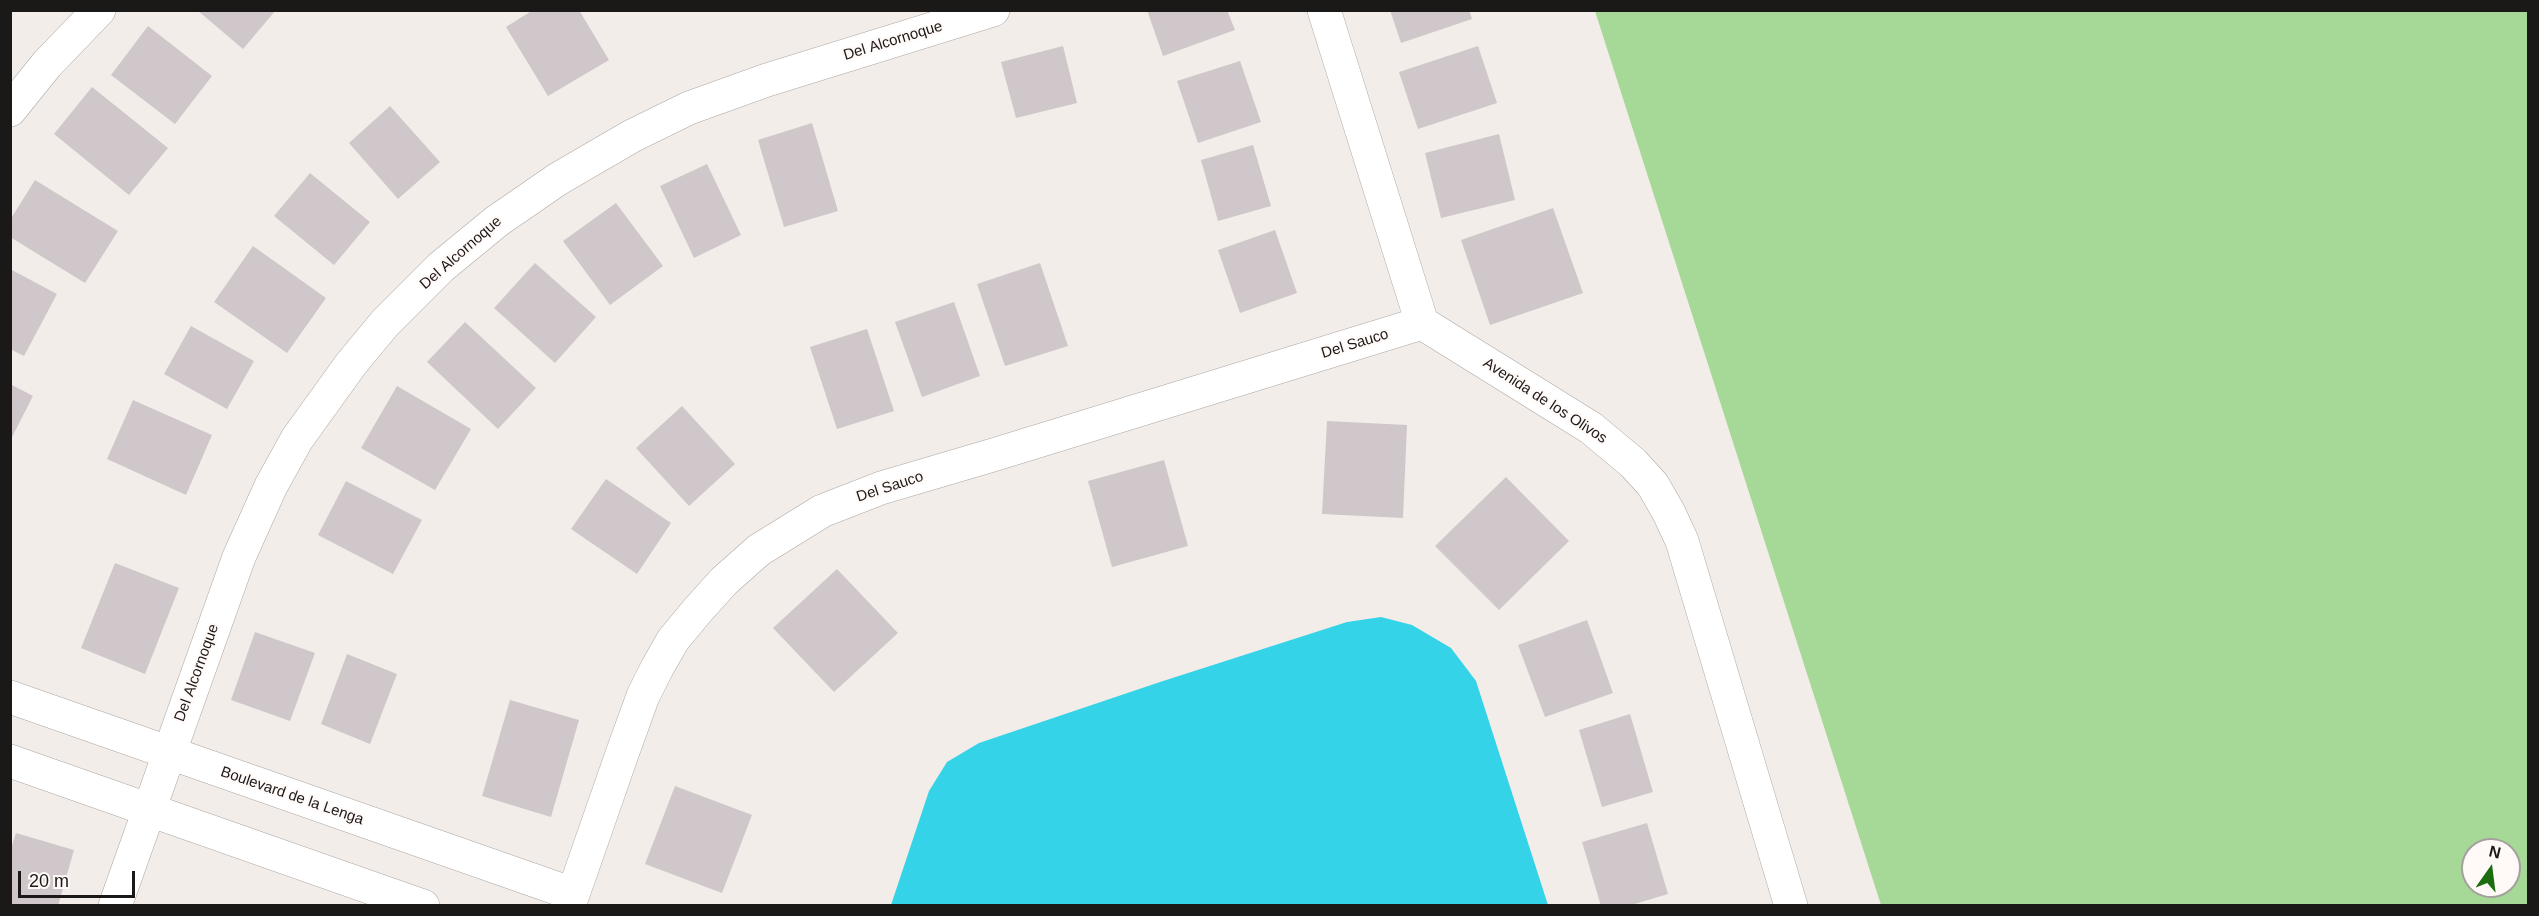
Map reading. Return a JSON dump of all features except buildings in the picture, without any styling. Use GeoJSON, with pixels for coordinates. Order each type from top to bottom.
{"type":"FeatureCollection","features":[{"type":"Feature","properties":{"kind":"street"},"geometry":{"type":"LineString","coordinates":[[10,110],[47,64],[99,10]]}},
{"type":"Feature","properties":{"kind":"street","name":"Del Alcornoque"},"geometry":{"type":"LineString","coordinates":[[115,906],[239,558],[271,486],[297,439],[351,364],[385,322],[441,267],[497,221],[558,179],[632,136],[689,108],[767,80],[993,10]]}},
{"type":"Feature","properties":{"kind":"street"},"geometry":{"type":"LineString","coordinates":[[1324,10],[1422,323]]}},
{"type":"Feature","properties":{"kind":"street","name":"Del Sauco"},"geometry":{"type":"LineString","coordinates":[[571,900],[643,696],[657,668],[673,640],[697,611],[724,581],[759,550],[822,511],[881,488],[1422,323]]}},
{"type":"Feature","properties":{"kind":"street","name":"Avenida de los Olivos"},"geometry":{"type":"LineString","coordinates":[[1422,323],[1591,428],[1633,463],[1653,485],[1682,541],[1791,906]]}},
{"type":"Feature","properties":{"kind":"street","name":"Boulevard de la Lenga"},"geometry":{"type":"LineString","coordinates":[[10,697],[571,900]]}},
{"type":"Feature","properties":{"kind":"street"},"geometry":{"type":"LineString","coordinates":[[10,761],[423,906]]}},
{"type":"Feature","properties":{"kind":"green space"},"geometry":{"type":"Polygon","coordinates":[[[1595,11],[2528,11],[2528,905],[1881,905],[1595,11]]]}},
{"type":"Feature","properties":{"kind":"water"},"geometry":{"type":"Polygon","coordinates":[[[1381,617],[1412,625],[1451,648],[1476,681],[1548,905],[891,905],[929,791],[947,762],[979,743],[1347,622],[1381,617]]]}}]}
